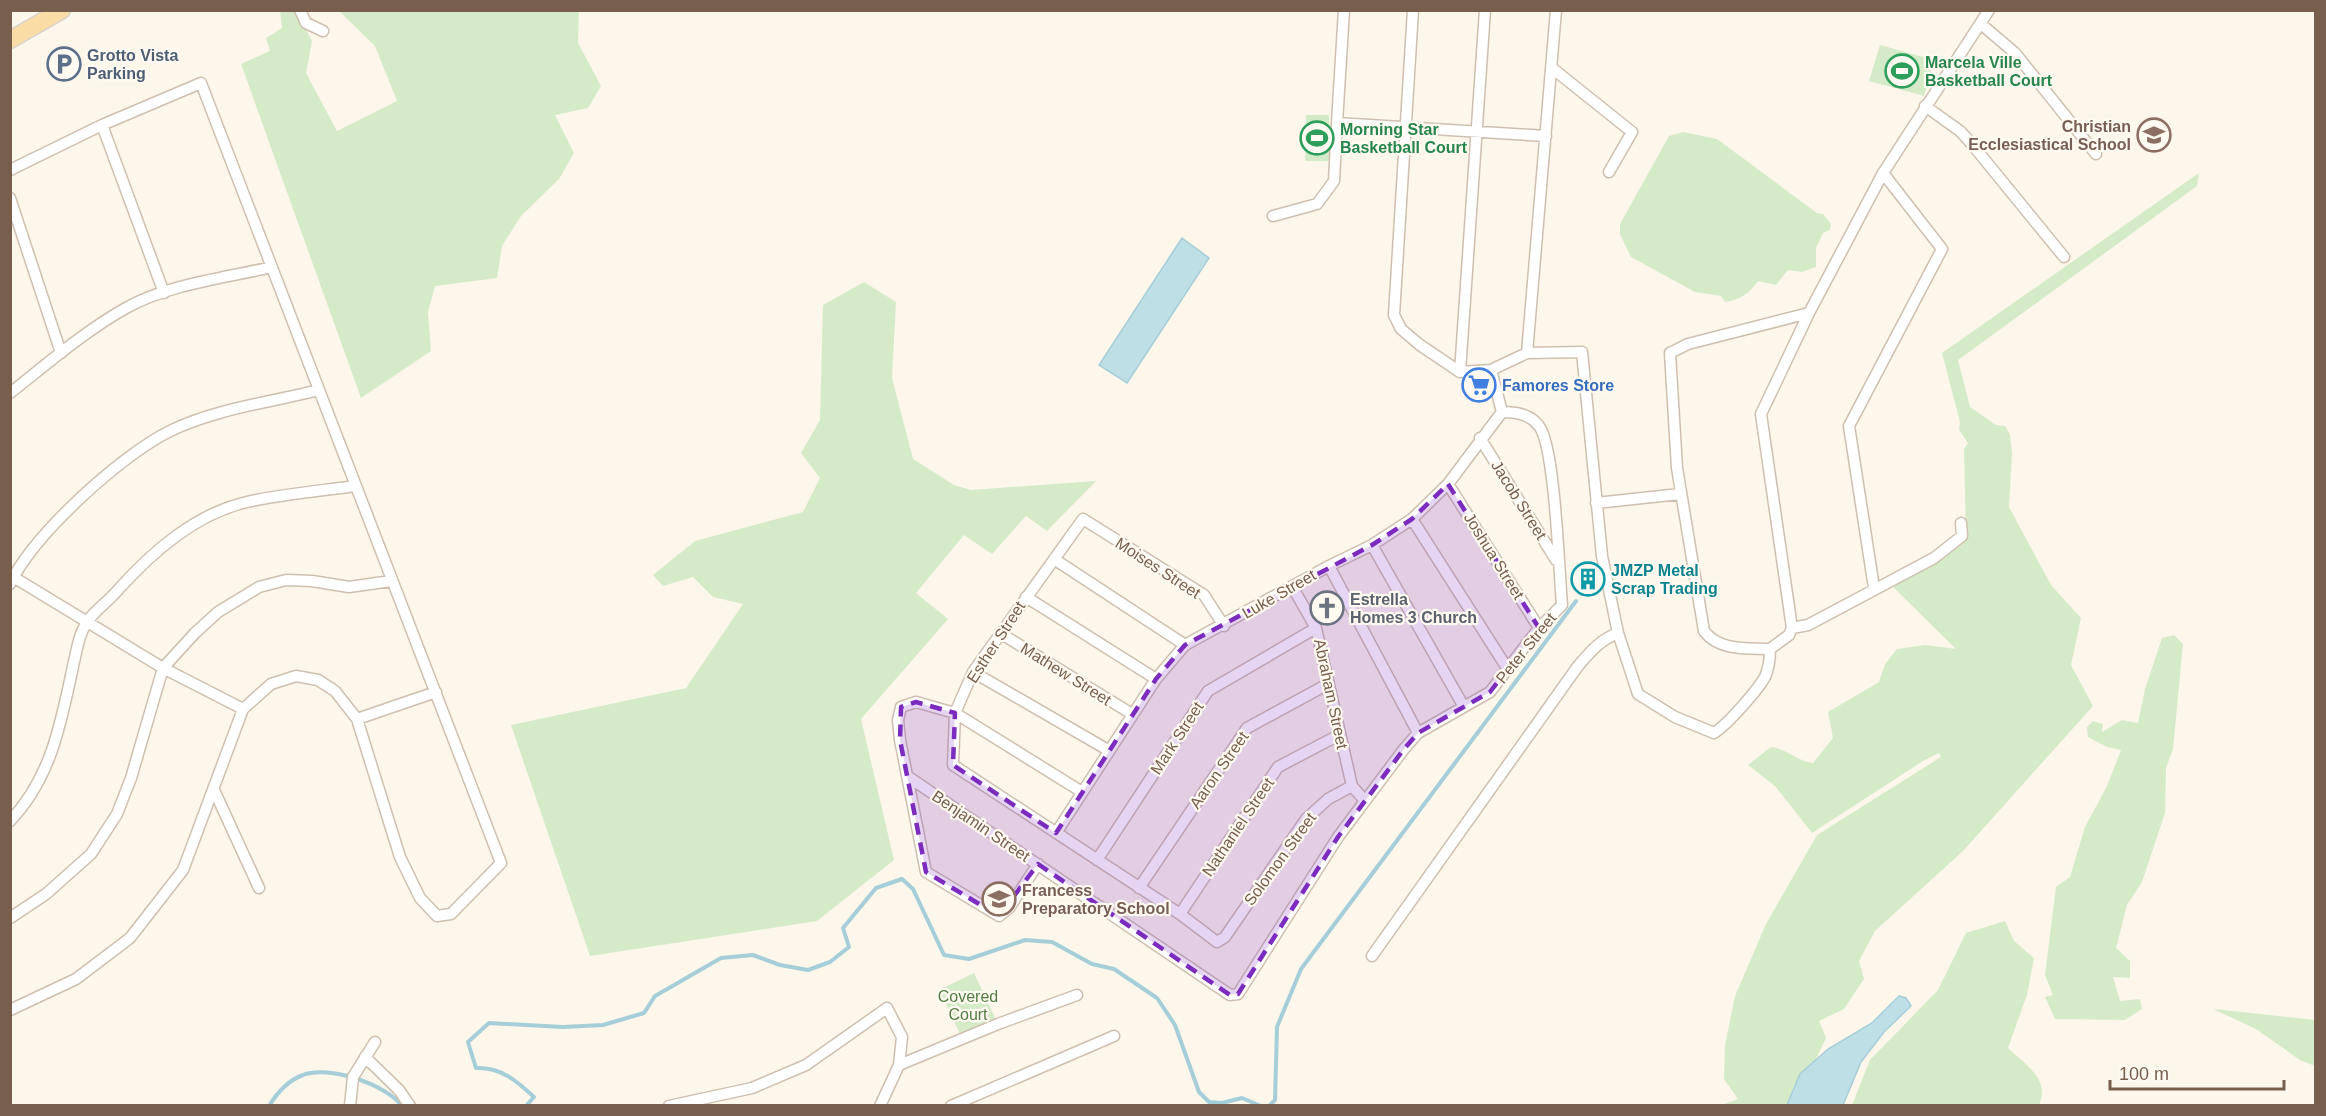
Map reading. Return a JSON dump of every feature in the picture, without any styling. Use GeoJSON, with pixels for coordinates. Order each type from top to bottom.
{"type":"FeatureCollection","features":[{"type":"Feature","properties":{"kind":"main road"},"geometry":{"type":"LineString","coordinates":[[10,40],[62,10]]}},
{"type":"Feature","properties":{"kind":"street"},"geometry":{"type":"LineString","coordinates":[[300,10],[306,23],[323,31]]}},
{"type":"Feature","properties":{"kind":"street"},"geometry":{"type":"LineString","coordinates":[[1273,216],[1317,204],[1334,181],[1344,10]]}},
{"type":"Feature","properties":{"kind":"street"},"geometry":{"type":"LineString","coordinates":[[1413,10],[1394,315],[1401,329],[1460,372],[1491,370],[1527,353],[1582,352],[1602,556],[1618,633],[1638,694],[1675,717],[1714,733],[1726,725],[1765,677],[1770,649]]}},
{"type":"Feature","properties":{"kind":"street"},"geometry":{"type":"LineString","coordinates":[[1460,372],[1485,10]]}},
{"type":"Feature","properties":{"kind":"street"},"geometry":{"type":"LineString","coordinates":[[1527,353],[1556,10]]}},
{"type":"Feature","properties":{"kind":"street"},"geometry":{"type":"LineString","coordinates":[[1809,312],[1688,344],[1670,353],[1680,494],[1704,631],[1710,639],[1720,645],[1770,649],[1789,635],[1792,628],[1761,414],[1809,312],[1883,173],[1989,10]]}},
{"type":"Feature","properties":{"kind":"street"},"geometry":{"type":"LineString","coordinates":[[1981,24],[2015,53],[2096,154]]}},
{"type":"Feature","properties":{"kind":"street"},"geometry":{"type":"LineString","coordinates":[[1552,68],[1632,132],[1609,172]]}},
{"type":"Feature","properties":{"kind":"street"},"geometry":{"type":"LineString","coordinates":[[10,170],[102,125],[201,83],[501,863],[452,914],[438,916],[420,898],[400,857],[357,719],[335,691],[318,680],[296,676],[271,684],[243,709],[183,870],[129,938],[76,979],[10,1010]]}},
{"type":"Feature","properties":{"kind":"street"},"geometry":{"type":"LineString","coordinates":[[1926,106],[1960,131],[1971,143],[2064,257]]}},
{"type":"Feature","properties":{"kind":"street"},"geometry":{"type":"LineString","coordinates":[[1337,123],[1546,136]]}},
{"type":"Feature","properties":{"kind":"street"},"geometry":{"type":"LineString","coordinates":[[102,125],[164,293]]}},
{"type":"Feature","properties":{"kind":"street"},"geometry":{"type":"LineString","coordinates":[[1874,588],[1849,426],[1942,249],[1883,173]]}},
{"type":"Feature","properties":{"kind":"street"},"geometry":{"type":"LineString","coordinates":[[10,198],[61,353]]}},
{"type":"Feature","properties":{"kind":"street"},"geometry":{"type":"LineString","coordinates":[[10,393],[61,353],[126,308],[164,293],[272,267]]}},
{"type":"Feature","properties":{"kind":"street"},"geometry":{"type":"LineString","coordinates":[[1491,370],[1502,412]]}},
{"type":"Feature","properties":{"kind":"street"},"geometry":{"type":"LineString","coordinates":[[243,709],[163,668],[12,579],[81,497],[117,467],[170,431],[219,414],[319,390]]}},
{"type":"Feature","properties":{"kind":"street","name":"Luke Street"},"geometry":{"type":"LineString","coordinates":[[1056,833],[1156,679],[1185,645],[1372,545],[1412,519],[1448,484],[1480,438],[1502,412]]}},
{"type":"Feature","properties":{"kind":"street","name":"Peter Street"},"geometry":{"type":"LineString","coordinates":[[1235,995],[1365,801],[1418,734],[1490,692],[1539,628],[1562,605],[1550,453],[1539,426],[1520,412],[1502,412]]}},
{"type":"Feature","properties":{"kind":"street","name":"Jacob Street"},"geometry":{"type":"LineString","coordinates":[[1480,438],[1558,562]]}},
{"type":"Feature","properties":{"kind":"street","name":"Joshua Street"},"geometry":{"type":"LineString","coordinates":[[1448,484],[1539,628]]}},
{"type":"Feature","properties":{"kind":"street"},"geometry":{"type":"LineString","coordinates":[[10,821],[39,780],[56,745],[85,621],[166,542],[209,516],[246,502],[356,486]]}},
{"type":"Feature","properties":{"kind":"street"},"geometry":{"type":"LineString","coordinates":[[1596,503],[1680,494]]}},
{"type":"Feature","properties":{"kind":"street","name":"Esther Street"},"geometry":{"type":"LineString","coordinates":[[1056,833],[952,765],[955,713],[973,672],[1083,519]]}},
{"type":"Feature","properties":{"kind":"street","name":"Moises Street"},"geometry":{"type":"LineString","coordinates":[[1083,519],[1204,595],[1224,626]]}},
{"type":"Feature","properties":{"kind":"street"},"geometry":{"type":"LineString","coordinates":[[1412,519],[1507,668]]}},
{"type":"Feature","properties":{"kind":"street"},"geometry":{"type":"LineString","coordinates":[[1792,628],[1808,625],[1934,558],[1962,536],[1961,523]]}},
{"type":"Feature","properties":{"kind":"street"},"geometry":{"type":"LineString","coordinates":[[1372,545],[1464,707]]}},
{"type":"Feature","properties":{"kind":"street"},"geometry":{"type":"LineString","coordinates":[[1054,559],[1185,645]]}},
{"type":"Feature","properties":{"kind":"street"},"geometry":{"type":"LineString","coordinates":[[1329,566],[1418,734]]}},
{"type":"Feature","properties":{"kind":"street"},"geometry":{"type":"LineString","coordinates":[[10,918],[46,894],[91,854],[117,814],[138,757],[163,668],[218,612],[259,587],[286,580],[312,581],[349,587],[391,580]]}},
{"type":"Feature","properties":{"kind":"street","name":"Abraham Street"},"geometry":{"type":"LineString","coordinates":[[1293,588],[1316,628],[1352,786],[1365,801]]}},
{"type":"Feature","properties":{"kind":"street"},"geometry":{"type":"LineString","coordinates":[[1026,597],[1156,679]]}},
{"type":"Feature","properties":{"kind":"street","name":"Mark Street"},"geometry":{"type":"LineString","coordinates":[[1097,860],[1208,691],[1316,628]]}},
{"type":"Feature","properties":{"kind":"street","name":"Mathew Street"},"geometry":{"type":"LineString","coordinates":[[1000,633],[1132,714]]}},
{"type":"Feature","properties":{"kind":"street"},"geometry":{"type":"LineString","coordinates":[[1372,956],[1578,666],[1596,645],[1618,633]]}},
{"type":"Feature","properties":{"kind":"street"},"geometry":{"type":"LineString","coordinates":[[973,672],[1108,750]]}},
{"type":"Feature","properties":{"kind":"street","name":"Aaron Street"},"geometry":{"type":"LineString","coordinates":[[1139,888],[1247,728],[1328,684]]}},
{"type":"Feature","properties":{"kind":"street"},"geometry":{"type":"LineString","coordinates":[[357,719],[435,692]]}},
{"type":"Feature","properties":{"kind":"street"},"geometry":{"type":"LineString","coordinates":[[1038,864],[1009,908],[999,916],[926,872],[897,720],[901,707],[916,702],[926,703],[955,713],[1082,792]]}},
{"type":"Feature","properties":{"kind":"street","name":"Nathaniel Street"},"geometry":{"type":"LineString","coordinates":[[1180,914],[1278,767],[1340,735]]}},
{"type":"Feature","properties":{"kind":"street","name":"Benjamin Street"},"geometry":{"type":"LineString","coordinates":[[907,776],[1220,988],[1235,995]]}},
{"type":"Feature","properties":{"kind":"street","name":"Solomon Street"},"geometry":{"type":"LineString","coordinates":[[1180,914],[1217,942],[1225,937],[1305,819],[1328,799],[1352,786]]}},
{"type":"Feature","properties":{"kind":"street"},"geometry":{"type":"LineString","coordinates":[[214,790],[259,888]]}},
{"type":"Feature","properties":{"kind":"street"},"geometry":{"type":"LineString","coordinates":[[1056,833],[1180,914]]}},
{"type":"Feature","properties":{"kind":"street"},"geometry":{"type":"LineString","coordinates":[[899,1065],[998,1024],[1077,995]]}},
{"type":"Feature","properties":{"kind":"street"},"geometry":{"type":"LineString","coordinates":[[669,1106],[752,1088],[806,1065],[887,1008],[902,1037],[899,1065],[880,1106]]}},
{"type":"Feature","properties":{"kind":"street"},"geometry":{"type":"LineString","coordinates":[[951,1106],[1114,1036]]}},
{"type":"Feature","properties":{"kind":"street"},"geometry":{"type":"LineString","coordinates":[[350,1106],[354,1077],[375,1042]]}},
{"type":"Feature","properties":{"kind":"street"},"geometry":{"type":"LineString","coordinates":[[366,1057],[399,1090],[410,1106]]}},
{"type":"Feature","properties":{"kind":"street"},"geometry":{"type":"LineString","coordinates":[[721,1094],[722,1106]]}},
{"type":"Feature","properties":{"kind":"highlighted area"},"geometry":{"type":"Polygon","coordinates":[[[1448,484],[1539,628],[1490,692],[1418,733],[1404,749],[1338,837],[1238,994],[1230,995],[1038,864],[999,916],[926,872],[900,740],[901,707],[916,702],[955,713],[953,765],[1056,833],[1156,679],[1185,645],[1372,545],[1412,519],[1448,484]]]}},
{"type":"Feature","properties":{"kind":"green space"},"geometry":{"type":"Polygon","coordinates":[[[280,11],[296,11],[312,41],[306,73],[337,131],[397,101],[375,46],[339,11],[579,11],[578,43],[601,86],[588,108],[555,115],[574,153],[559,179],[521,216],[502,246],[497,278],[435,286],[428,312],[431,351],[361,398],[241,64],[270,51],[266,38],[282,28],[280,11]]]}},
{"type":"Feature","properties":{"kind":"green space","name":"Marcela Ville Basketball Court"},"geometry":{"type":"Polygon","coordinates":[[[1880,45],[1934,60],[1924,96],[1869,81],[1880,45]]]}},
{"type":"Feature","properties":{"kind":"green space","name":"Morning Star Basketball Court"},"geometry":{"type":"Polygon","coordinates":[[[1306,115],[1329,115],[1329,161],[1305,161],[1306,115]]]}},
{"type":"Feature","properties":{"kind":"green space"},"geometry":{"type":"Polygon","coordinates":[[[1683,132],[1717,139],[1817,213],[1823,214],[1831,224],[1830,230],[1823,233],[1816,248],[1816,267],[1802,272],[1788,270],[1776,285],[1758,281],[1744,295],[1725,302],[1721,296],[1695,292],[1631,257],[1620,234],[1620,224],[1669,136],[1683,132]]]}},
{"type":"Feature","properties":{"kind":"green space"},"geometry":{"type":"Polygon","coordinates":[[[2199,173],[2197,186],[1958,360],[1970,407],[1996,425],[2005,426],[2010,435],[2012,454],[2009,507],[2051,585],[2081,618],[2071,665],[2093,706],[1963,851],[1875,931],[1859,961],[1864,979],[1844,1009],[1819,1021],[1826,1038],[1815,1061],[1800,1074],[1787,1105],[1719,1106],[1738,1099],[1724,1079],[1725,1045],[1735,996],[1766,924],[1817,835],[1941,757],[1939,753],[1923,761],[1812,833],[1775,786],[1748,765],[1771,747],[1813,763],[1833,738],[1828,712],[1879,682],[1885,664],[1897,649],[1925,645],[1956,649],[1893,587],[1936,562],[1966,537],[1964,449],[1968,443],[1959,430],[1960,422],[1942,353],[2199,173]]]}},
{"type":"Feature","properties":{"kind":"green space"},"geometry":{"type":"Polygon","coordinates":[[[864,282],[896,302],[892,378],[913,459],[954,485],[971,490],[1096,481],[1047,531],[1026,516],[992,554],[964,535],[916,593],[948,619],[861,719],[894,860],[817,921],[590,956],[511,725],[686,688],[743,604],[713,597],[693,577],[663,586],[653,575],[695,541],[803,512],[820,478],[801,453],[820,420],[823,305],[864,282]]]}},
{"type":"Feature","properties":{"kind":"green space"},"geometry":{"type":"Polygon","coordinates":[[[2174,635],[2183,644],[2173,749],[2166,768],[2165,813],[2142,882],[2127,905],[2116,948],[2130,961],[2130,978],[2113,977],[2120,1001],[2140,999],[2142,1009],[2125,1020],[2055,1019],[2045,997],[2053,995],[2045,975],[2056,887],[2070,877],[2085,827],[2107,786],[2121,750],[2107,747],[2088,737],[2087,727],[2093,721],[2103,724],[2102,732],[2122,720],[2138,723],[2145,689],[2162,638],[2174,635]]]}},
{"type":"Feature","properties":{"kind":"green space"},"geometry":{"type":"Polygon","coordinates":[[[2005,921],[2014,941],[2034,958],[2027,995],[2008,1048],[2028,1066],[2039,1080],[2042,1096],[2039,1105],[1852,1105],[1870,1060],[1938,990],[1966,933],[2005,921]]]}},
{"type":"Feature","properties":{"kind":"green space","name":"Covered Court"},"geometry":{"type":"Polygon","coordinates":[[[974,973],[996,1020],[961,1036],[939,990],[974,973]]]}},
{"type":"Feature","properties":{"kind":"green space"},"geometry":{"type":"Polygon","coordinates":[[[2213,1009],[2315,1020],[2315,1066],[2300,1060],[2256,1029],[2213,1009]]]}},
{"type":"Feature","properties":{"kind":"water"},"geometry":{"type":"Polygon","coordinates":[[[1182,238],[1209,258],[1127,383],[1099,365],[1182,238]]]}},
{"type":"Feature","properties":{"kind":"water"},"geometry":{"type":"Polygon","coordinates":[[[1899,996],[1906,998],[1911,1006],[1884,1032],[1861,1062],[1843,1105],[1787,1105],[1800,1074],[1828,1049],[1872,1023],[1899,996]]]}},
{"type":"Feature","properties":{"kind":"waterway"},"geometry":{"type":"LineString","coordinates":[[1269,1106],[1275,1100],[1277,1027],[1301,969],[1576,601]]}},
{"type":"Feature","properties":{"kind":"waterway"},"geometry":{"type":"LineString","coordinates":[[526,1106],[534,1097],[515,1081],[493,1070],[476,1068],[468,1042],[489,1023],[563,1027],[603,1025],[644,1013],[655,996],[721,958],[753,955],[780,965],[808,970],[830,962],[849,947],[843,928],[876,888],[902,879],[913,889],[944,955],[969,959],[1025,940],[1052,942],[1092,964],[1114,969],[1157,998],[1175,1025],[1199,1092],[1209,1102],[1222,1103],[1242,1098],[1261,1106]]}},
{"type":"Feature","properties":{"kind":"waterway"},"geometry":{"type":"LineString","coordinates":[[269,1106],[293,1080],[314,1073],[356,1078],[383,1090],[402,1106]]}},
{"type":"Feature","properties":{"kind":"place","name":"Grotto Vista Parking"},"geometry":{"type":"Point","coordinates":[64,64]}},
{"type":"Feature","properties":{"kind":"place","name":"Marcela Ville Basketball Court"},"geometry":{"type":"Point","coordinates":[1902,71]}},
{"type":"Feature","properties":{"kind":"place","name":"Christian Ecclesiastical School"},"geometry":{"type":"Point","coordinates":[2154,135]}},
{"type":"Feature","properties":{"kind":"place","name":"Morning Star Basketball Court"},"geometry":{"type":"Point","coordinates":[1317,138]}},
{"type":"Feature","properties":{"kind":"place","name":"Famores Store"},"geometry":{"type":"Point","coordinates":[1479,385]}},
{"type":"Feature","properties":{"kind":"place","name":"JMZP Metal Scrap Trading"},"geometry":{"type":"Point","coordinates":[1588,579]}},
{"type":"Feature","properties":{"kind":"place","name":"Estrella Homes 3 Church"},"geometry":{"type":"Point","coordinates":[1327,608]}},
{"type":"Feature","properties":{"kind":"place","name":"Francess Preparatory School"},"geometry":{"type":"Point","coordinates":[999,899]}}]}
